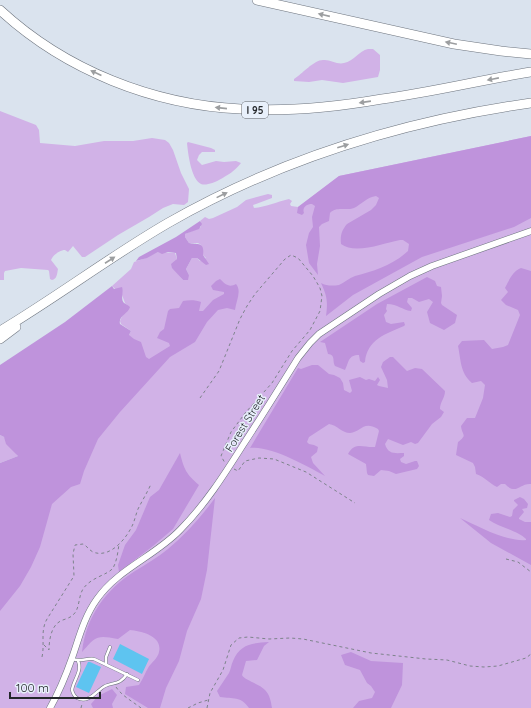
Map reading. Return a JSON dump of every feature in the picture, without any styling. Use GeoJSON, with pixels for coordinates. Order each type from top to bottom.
{"type":"FeatureCollection","features":[{"type":"Feature","properties":{"kind":"highway"},"geometry":{"type":"LineString","coordinates":[[257,0],[454,44],[531,54]]}},
{"type":"Feature","properties":{"kind":"highway","name":"I 95"},"geometry":{"type":"LineString","coordinates":[[0,10],[46,45],[74,62],[98,74],[134,89],[154,95],[186,103],[218,108],[267,110],[338,105],[397,97],[531,72]]}},
{"type":"Feature","properties":{"kind":"highway"},"geometry":{"type":"LineString","coordinates":[[0,331],[147,236],[196,208],[260,177],[342,146],[436,121],[531,103]]}},
{"type":"Feature","properties":{"kind":"highway"},"geometry":{"type":"LineString","coordinates":[[0,339],[77,281]]}},
{"type":"Feature","properties":{"kind":"street","name":"Forest Street"},"geometry":{"type":"LineString","coordinates":[[50,708],[72,659],[90,611],[103,591],[118,578],[157,551],[177,533],[202,506],[230,466],[298,358],[319,334],[379,294],[416,273],[531,231]]}},
{"type":"Feature","properties":{"kind":"lane"},"geometry":{"type":"LineString","coordinates":[[106,664],[106,657],[110,647]]}},
{"type":"Feature","properties":{"kind":"lane"},"geometry":{"type":"LineString","coordinates":[[72,659],[78,661],[94,658],[138,680]]}},
{"type":"Feature","properties":{"kind":"lane"},"geometry":{"type":"LineString","coordinates":[[78,661],[80,664],[80,669],[72,690],[78,698],[83,700],[87,699],[106,686],[120,682],[126,674]]}},
{"type":"Feature","properties":{"kind":"path"},"geometry":{"type":"LineString","coordinates":[[200,398],[220,371],[240,319],[255,294],[288,256],[296,256],[313,276],[320,288],[322,296],[320,311],[310,330],[292,351],[272,383],[246,412],[231,432],[221,456],[224,462],[238,471],[245,461],[266,458],[282,461],[306,472],[355,503]]}},
{"type":"Feature","properties":{"kind":"path"},"geometry":{"type":"LineString","coordinates":[[42,658],[45,622],[74,576],[73,554],[75,545],[83,544],[93,552],[103,553],[120,543],[130,529],[151,484]]}},
{"type":"Feature","properties":{"kind":"path"},"geometry":{"type":"LineString","coordinates":[[44,644],[49,650],[50,638],[57,623],[72,616],[84,588],[92,580],[109,571],[113,567],[120,543]]}},
{"type":"Feature","properties":{"kind":"path"},"geometry":{"type":"LineString","coordinates":[[506,559],[518,562],[531,572]]}},
{"type":"Feature","properties":{"kind":"path"},"geometry":{"type":"LineString","coordinates":[[207,708],[208,700],[214,685],[223,670],[231,645],[239,638],[303,639],[371,653],[447,660],[470,666],[484,667],[498,666],[526,658],[531,654]]}},
{"type":"Feature","properties":{"kind":"path"},"geometry":{"type":"LineString","coordinates":[[115,684],[120,692],[141,708]]}},
{"type":"Feature","properties":{"kind":"path"},"geometry":{"type":"LineString","coordinates":[[188,708],[208,700]]}},
{"type":"Feature","properties":{"kind":"shaded area"},"geometry":{"type":"Polygon","coordinates":[[[368,49],[373,49],[380,55],[380,70],[378,77],[343,83],[322,80],[309,82],[294,81],[294,79],[316,62],[326,60],[339,63],[348,62],[368,49]]]}},
{"type":"Feature","properties":{"kind":"shaded area"},"geometry":{"type":"Polygon","coordinates":[[[0,111],[36,125],[39,130],[40,143],[75,146],[104,141],[133,141],[152,138],[165,140],[169,143],[173,150],[181,173],[189,189],[188,202],[184,205],[173,204],[163,208],[85,257],[82,257],[73,246],[68,252],[63,250],[59,252],[53,256],[51,260],[58,269],[55,279],[50,279],[48,270],[21,268],[5,271],[4,280],[0,280],[0,111]]]}},
{"type":"Feature","properties":{"kind":"shaded area"},"geometry":{"type":"Polygon","coordinates":[[[531,136],[531,708],[0,708],[0,534],[131,331],[121,324],[120,321],[127,305],[122,295],[112,286],[131,269],[134,262],[158,252],[175,253],[177,259],[175,262],[177,273],[183,280],[189,275],[186,269],[192,258],[197,258],[200,261],[206,258],[203,255],[201,245],[198,243],[189,243],[185,237],[185,234],[201,227],[200,221],[205,217],[209,219],[213,218],[237,207],[246,200],[268,194],[272,195],[272,198],[253,205],[254,208],[263,207],[289,199],[292,201],[290,204],[291,206],[298,207],[339,176],[531,136]]]}},
{"type":"Feature","properties":{"kind":"shaded area"},"geometry":{"type":"Polygon","coordinates":[[[531,136],[531,218],[514,227],[422,257],[353,295],[326,316],[327,306],[325,292],[321,283],[330,286],[339,285],[353,277],[383,267],[408,251],[409,244],[403,240],[400,240],[370,247],[354,248],[341,244],[342,233],[347,224],[371,210],[376,205],[379,198],[376,196],[367,199],[354,208],[332,211],[330,213],[329,221],[319,227],[320,246],[317,264],[318,275],[309,263],[306,245],[309,233],[313,227],[312,217],[315,206],[310,204],[306,206],[302,215],[297,213],[298,207],[339,176],[531,136]]]}},
{"type":"Feature","properties":{"kind":"shaded area"},"geometry":{"type":"Polygon","coordinates":[[[188,142],[215,150],[215,152],[202,152],[199,155],[197,160],[202,165],[216,161],[236,161],[241,163],[231,173],[219,180],[213,183],[201,184],[192,171],[188,153],[188,142]]]}},
{"type":"Feature","properties":{"kind":"shaded area"},"geometry":{"type":"Polygon","coordinates":[[[200,221],[202,224],[199,229],[185,234],[185,237],[189,243],[200,244],[202,246],[203,255],[209,264],[206,265],[197,258],[192,258],[186,269],[189,275],[188,280],[183,280],[172,268],[171,264],[177,259],[176,253],[168,252],[162,254],[158,252],[147,258],[136,261],[139,257],[176,237],[200,221]]]}},
{"type":"Feature","properties":{"kind":"shaded area"},"geometry":{"type":"Polygon","coordinates":[[[521,268],[531,271],[531,484],[512,489],[505,484],[501,484],[497,487],[476,474],[473,463],[456,455],[458,442],[464,436],[461,426],[467,418],[475,418],[483,398],[485,385],[481,381],[472,383],[465,375],[458,346],[462,341],[484,340],[492,349],[508,345],[520,315],[518,310],[506,305],[501,300],[508,292],[505,288],[513,274],[521,268]]]}},
{"type":"Feature","properties":{"kind":"shaded area"},"geometry":{"type":"Polygon","coordinates":[[[427,277],[435,281],[437,286],[441,287],[441,303],[457,315],[455,323],[444,330],[430,323],[427,312],[433,302],[429,299],[419,302],[412,298],[408,298],[407,302],[412,308],[411,311],[387,304],[387,311],[384,315],[386,322],[391,324],[404,322],[405,325],[384,335],[373,343],[366,354],[365,362],[363,363],[360,361],[359,355],[355,355],[349,360],[345,370],[335,366],[333,357],[328,354],[325,343],[320,342],[377,304],[427,277]]]}},
{"type":"Feature","properties":{"kind":"shaded area"},"geometry":{"type":"Polygon","coordinates":[[[220,279],[227,285],[231,286],[236,284],[238,287],[239,293],[235,310],[227,308],[218,310],[207,322],[195,342],[170,357],[120,412],[98,439],[80,484],[71,487],[52,504],[40,547],[31,567],[20,586],[0,611],[0,463],[18,456],[6,444],[4,437],[0,435],[0,365],[65,322],[112,286],[114,289],[122,287],[123,301],[130,307],[120,319],[120,324],[131,331],[129,335],[141,342],[146,357],[149,359],[170,346],[169,343],[157,338],[160,332],[164,329],[168,311],[170,309],[179,308],[183,301],[190,300],[201,302],[199,311],[203,311],[213,300],[224,294],[224,292],[213,290],[211,286],[220,279]]]}},
{"type":"Feature","properties":{"kind":"shaded area"},"geometry":{"type":"Polygon","coordinates":[[[390,357],[393,357],[407,371],[415,368],[422,369],[445,391],[440,409],[444,412],[441,417],[432,424],[418,443],[415,444],[411,442],[403,445],[388,439],[385,444],[386,448],[390,452],[404,453],[404,456],[400,459],[401,462],[406,464],[417,461],[419,466],[417,469],[396,474],[381,470],[374,476],[368,475],[366,464],[348,454],[357,446],[375,447],[379,431],[378,429],[369,426],[365,426],[354,432],[347,433],[329,424],[309,437],[307,442],[318,447],[317,452],[311,457],[313,463],[325,476],[278,453],[259,448],[250,448],[298,368],[301,369],[312,365],[318,365],[329,374],[340,378],[343,383],[344,390],[350,393],[352,391],[349,380],[360,377],[366,380],[369,379],[375,381],[378,377],[380,380],[377,385],[388,388],[387,380],[381,367],[383,362],[390,357]]]}},
{"type":"Feature","properties":{"kind":"shaded area"},"geometry":{"type":"Polygon","coordinates":[[[0,435],[4,437],[18,456],[0,463],[0,435]]]}},
{"type":"Feature","properties":{"kind":"shaded area"},"geometry":{"type":"Polygon","coordinates":[[[180,453],[186,471],[199,485],[173,529],[119,572],[118,565],[125,545],[136,530],[150,497],[159,490],[180,453]]]}},
{"type":"Feature","properties":{"kind":"shaded area"},"geometry":{"type":"Polygon","coordinates":[[[520,497],[528,504],[527,508],[522,509],[524,512],[519,519],[525,522],[531,522],[531,565],[491,543],[460,518],[510,539],[526,540],[523,536],[489,520],[491,514],[498,513],[510,517],[512,516],[513,510],[518,505],[514,500],[520,497]]]}},
{"type":"Feature","properties":{"kind":"shaded area"},"geometry":{"type":"Polygon","coordinates":[[[215,498],[207,570],[201,599],[187,631],[179,661],[166,688],[160,708],[148,708],[125,694],[126,687],[139,685],[159,652],[158,642],[150,635],[130,630],[118,639],[105,637],[97,638],[82,652],[84,639],[93,616],[106,596],[124,578],[160,555],[175,543],[193,525],[215,498]]]}},
{"type":"Feature","properties":{"kind":"shaded area"},"geometry":{"type":"Polygon","coordinates":[[[269,642],[264,646],[257,660],[246,661],[242,675],[267,692],[272,708],[249,708],[240,700],[220,697],[217,691],[229,673],[233,661],[239,651],[252,644],[269,642]]]}},
{"type":"Feature","properties":{"kind":"shaded area"},"geometry":{"type":"Polygon","coordinates":[[[351,652],[371,661],[403,663],[402,685],[391,708],[353,708],[359,701],[372,698],[375,692],[367,683],[360,670],[345,665],[341,655],[351,652]]]}},
{"type":"Feature","properties":{"kind":"shaded area"},"geometry":{"type":"Polygon","coordinates":[[[112,689],[117,695],[112,704],[113,708],[93,708],[91,704],[98,696],[112,689]]]}},
{"type":"Feature","properties":{"kind":"building"},"geometry":{"type":"Polygon","coordinates":[[[120,644],[149,659],[142,674],[113,659],[120,644]]]}},
{"type":"Feature","properties":{"kind":"building"},"geometry":{"type":"Polygon","coordinates":[[[88,662],[101,667],[89,693],[76,687],[88,662]]]}}]}
